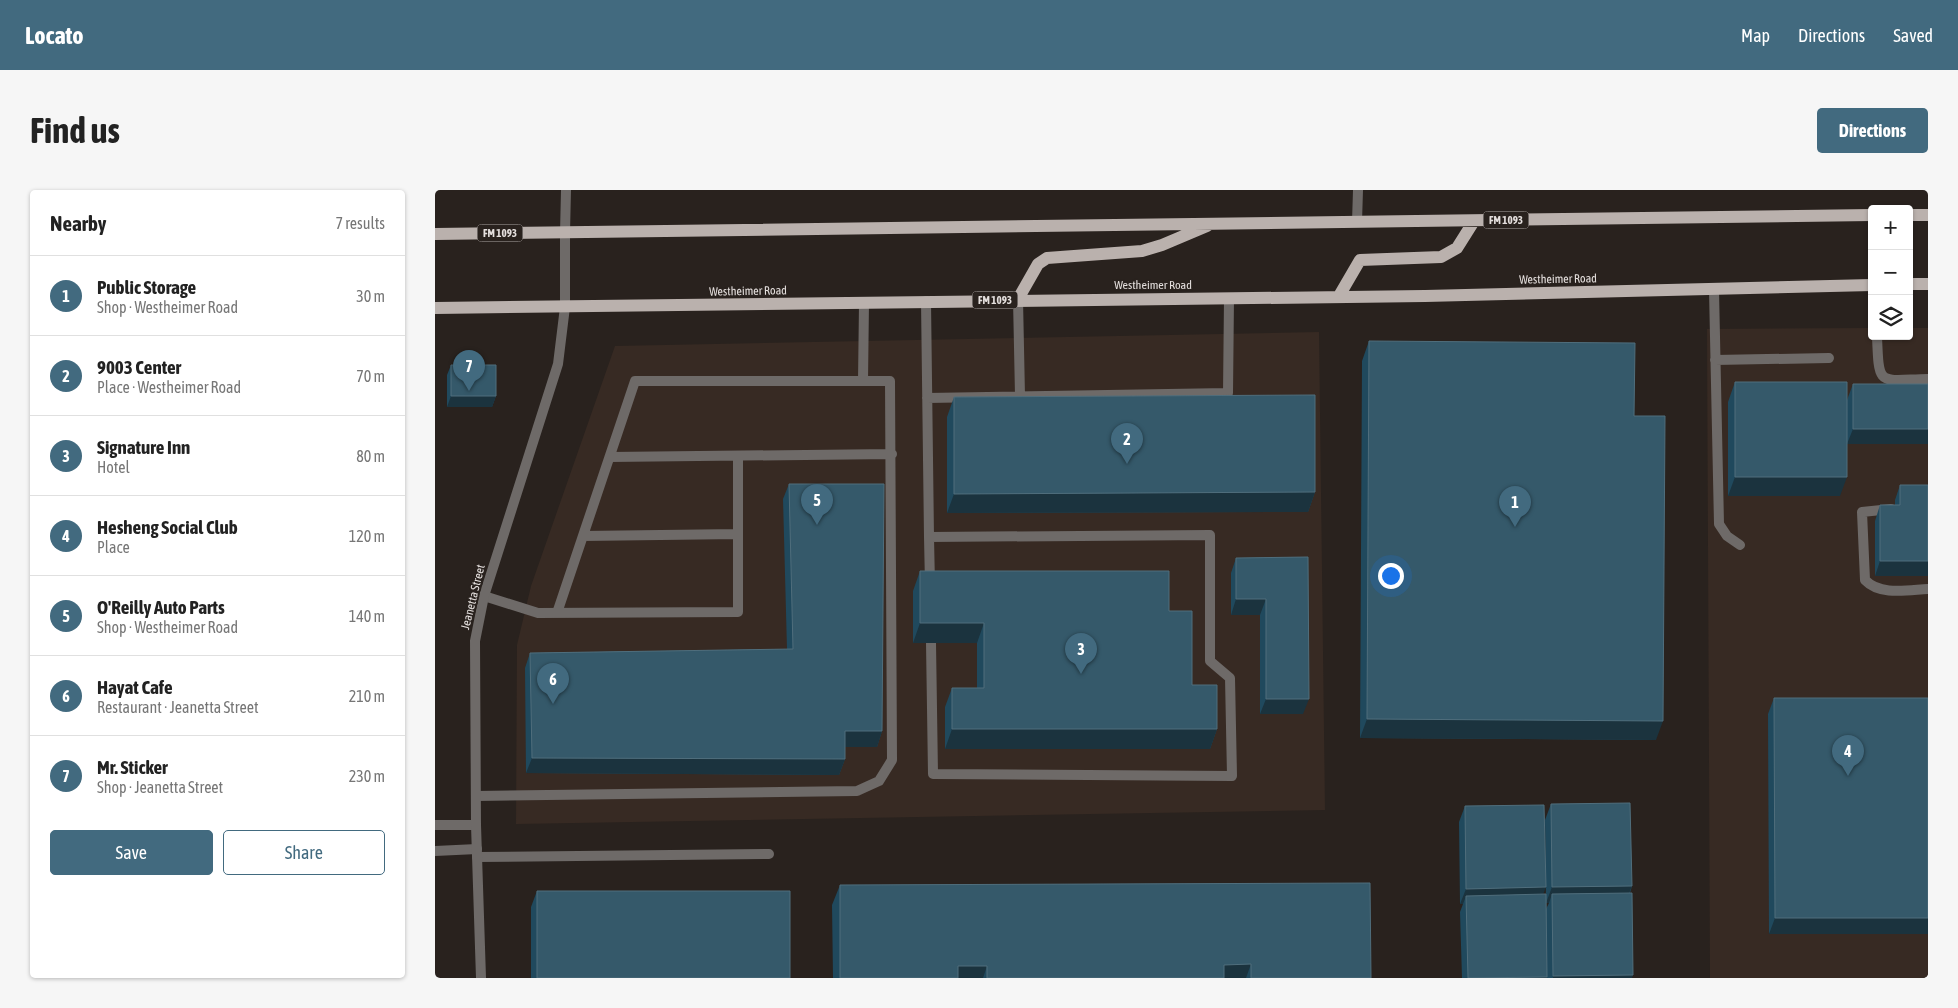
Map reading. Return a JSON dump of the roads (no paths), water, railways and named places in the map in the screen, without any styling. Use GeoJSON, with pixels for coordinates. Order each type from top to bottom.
{"type":"FeatureCollection","features":[{"type":"Feature","properties":{"kind":"main road","name":"FM 1093"},"geometry":{"type":"LineString","coordinates":[[435,234],[1868,215]]}},
{"type":"Feature","properties":{"kind":"main road"},"geometry":{"type":"LineString","coordinates":[[1913,215],[1928,215]]}},
{"type":"Feature","properties":{"kind":"main road"},"geometry":{"type":"LineString","coordinates":[[1339,296],[1360,260],[1441,257],[1457,248],[1474,221]]}},
{"type":"Feature","properties":{"kind":"main road"},"geometry":{"type":"LineString","coordinates":[[1018,299],[1038,264],[1047,258],[1059,255],[1123,254],[1162,245],[1214,223]]}},
{"type":"Feature","properties":{"kind":"main road"},"geometry":{"type":"LineString","coordinates":[[1913,284],[1928,284]]}},
{"type":"Feature","properties":{"kind":"main road","name":"Westheimer Road"},"geometry":{"type":"LineString","coordinates":[[435,308],[864,303],[1018,299],[1229,298],[1713,290],[1868,285]]}},
{"type":"Feature","properties":{"kind":"street","name":"Jeanetta Street"},"geometry":{"type":"LineString","coordinates":[[481,978],[476,825],[475,641],[484,596],[558,364],[565,307],[566,190]]}},
{"type":"Feature","properties":{"kind":"street"},"geometry":{"type":"LineString","coordinates":[[1357,222],[1358,190]]}},
{"type":"Feature","properties":{"kind":"street"},"geometry":{"type":"LineString","coordinates":[[1713,290],[1719,524],[1727,536],[1740,545]]}},
{"type":"Feature","properties":{"kind":"street"},"geometry":{"type":"LineString","coordinates":[[927,398],[1228,393],[1229,298]]}},
{"type":"Feature","properties":{"kind":"street"},"geometry":{"type":"LineString","coordinates":[[1018,299],[1020,396]]}},
{"type":"Feature","properties":{"kind":"street"},"geometry":{"type":"LineString","coordinates":[[926,301],[930,591]]}},
{"type":"Feature","properties":{"kind":"street"},"geometry":{"type":"LineString","coordinates":[[863,381],[864,303]]}},
{"type":"Feature","properties":{"kind":"street"},"geometry":{"type":"LineString","coordinates":[[1877,340],[1878,371],[1881,376],[1887,380],[1928,379]]}},
{"type":"Feature","properties":{"kind":"street"},"geometry":{"type":"LineString","coordinates":[[1715,360],[1829,358]]}},
{"type":"Feature","properties":{"kind":"street"},"geometry":{"type":"LineString","coordinates":[[477,796],[857,791],[879,781],[892,760],[892,454],[890,381],[635,381],[557,613]]}},
{"type":"Feature","properties":{"kind":"street"},"geometry":{"type":"LineString","coordinates":[[610,457],[892,454]]}},
{"type":"Feature","properties":{"kind":"street"},"geometry":{"type":"LineString","coordinates":[[484,596],[538,613],[738,612],[738,456]]}},
{"type":"Feature","properties":{"kind":"street"},"geometry":{"type":"LineString","coordinates":[[1895,509],[1862,512],[1865,580],[1872,586],[1887,590],[1928,589]]}},
{"type":"Feature","properties":{"kind":"street"},"geometry":{"type":"LineString","coordinates":[[583,536],[738,534]]}},
{"type":"Feature","properties":{"kind":"street"},"geometry":{"type":"LineString","coordinates":[[929,536],[1210,535],[1211,662],[1229,678],[1232,776],[933,774],[931,643]]}},
{"type":"Feature","properties":{"kind":"street"},"geometry":{"type":"LineString","coordinates":[[435,825],[476,825]]}},
{"type":"Feature","properties":{"kind":"street"},"geometry":{"type":"LineString","coordinates":[[435,851],[477,853],[769,854]]}},
{"type":"Feature","properties":{"kind":"place","name":"Mr. Sticker"},"geometry":{"type":"Point","coordinates":[469,391]}},
{"type":"Feature","properties":{"kind":"place","name":"9003 Center"},"geometry":{"type":"Point","coordinates":[1127,464]}},
{"type":"Feature","properties":{"kind":"place","name":"O'Reilly Auto Parts"},"geometry":{"type":"Point","coordinates":[817,525]}},
{"type":"Feature","properties":{"kind":"place","name":"Public Storage"},"geometry":{"type":"Point","coordinates":[1515,527]}},
{"type":"Feature","properties":{"kind":"place","name":"Signature Inn"},"geometry":{"type":"Point","coordinates":[1081,674]}},
{"type":"Feature","properties":{"kind":"place","name":"Hayat Cafe"},"geometry":{"type":"Point","coordinates":[553,704]}},
{"type":"Feature","properties":{"kind":"place","name":"Hesheng Social Club"},"geometry":{"type":"Point","coordinates":[1848,776]}}]}
